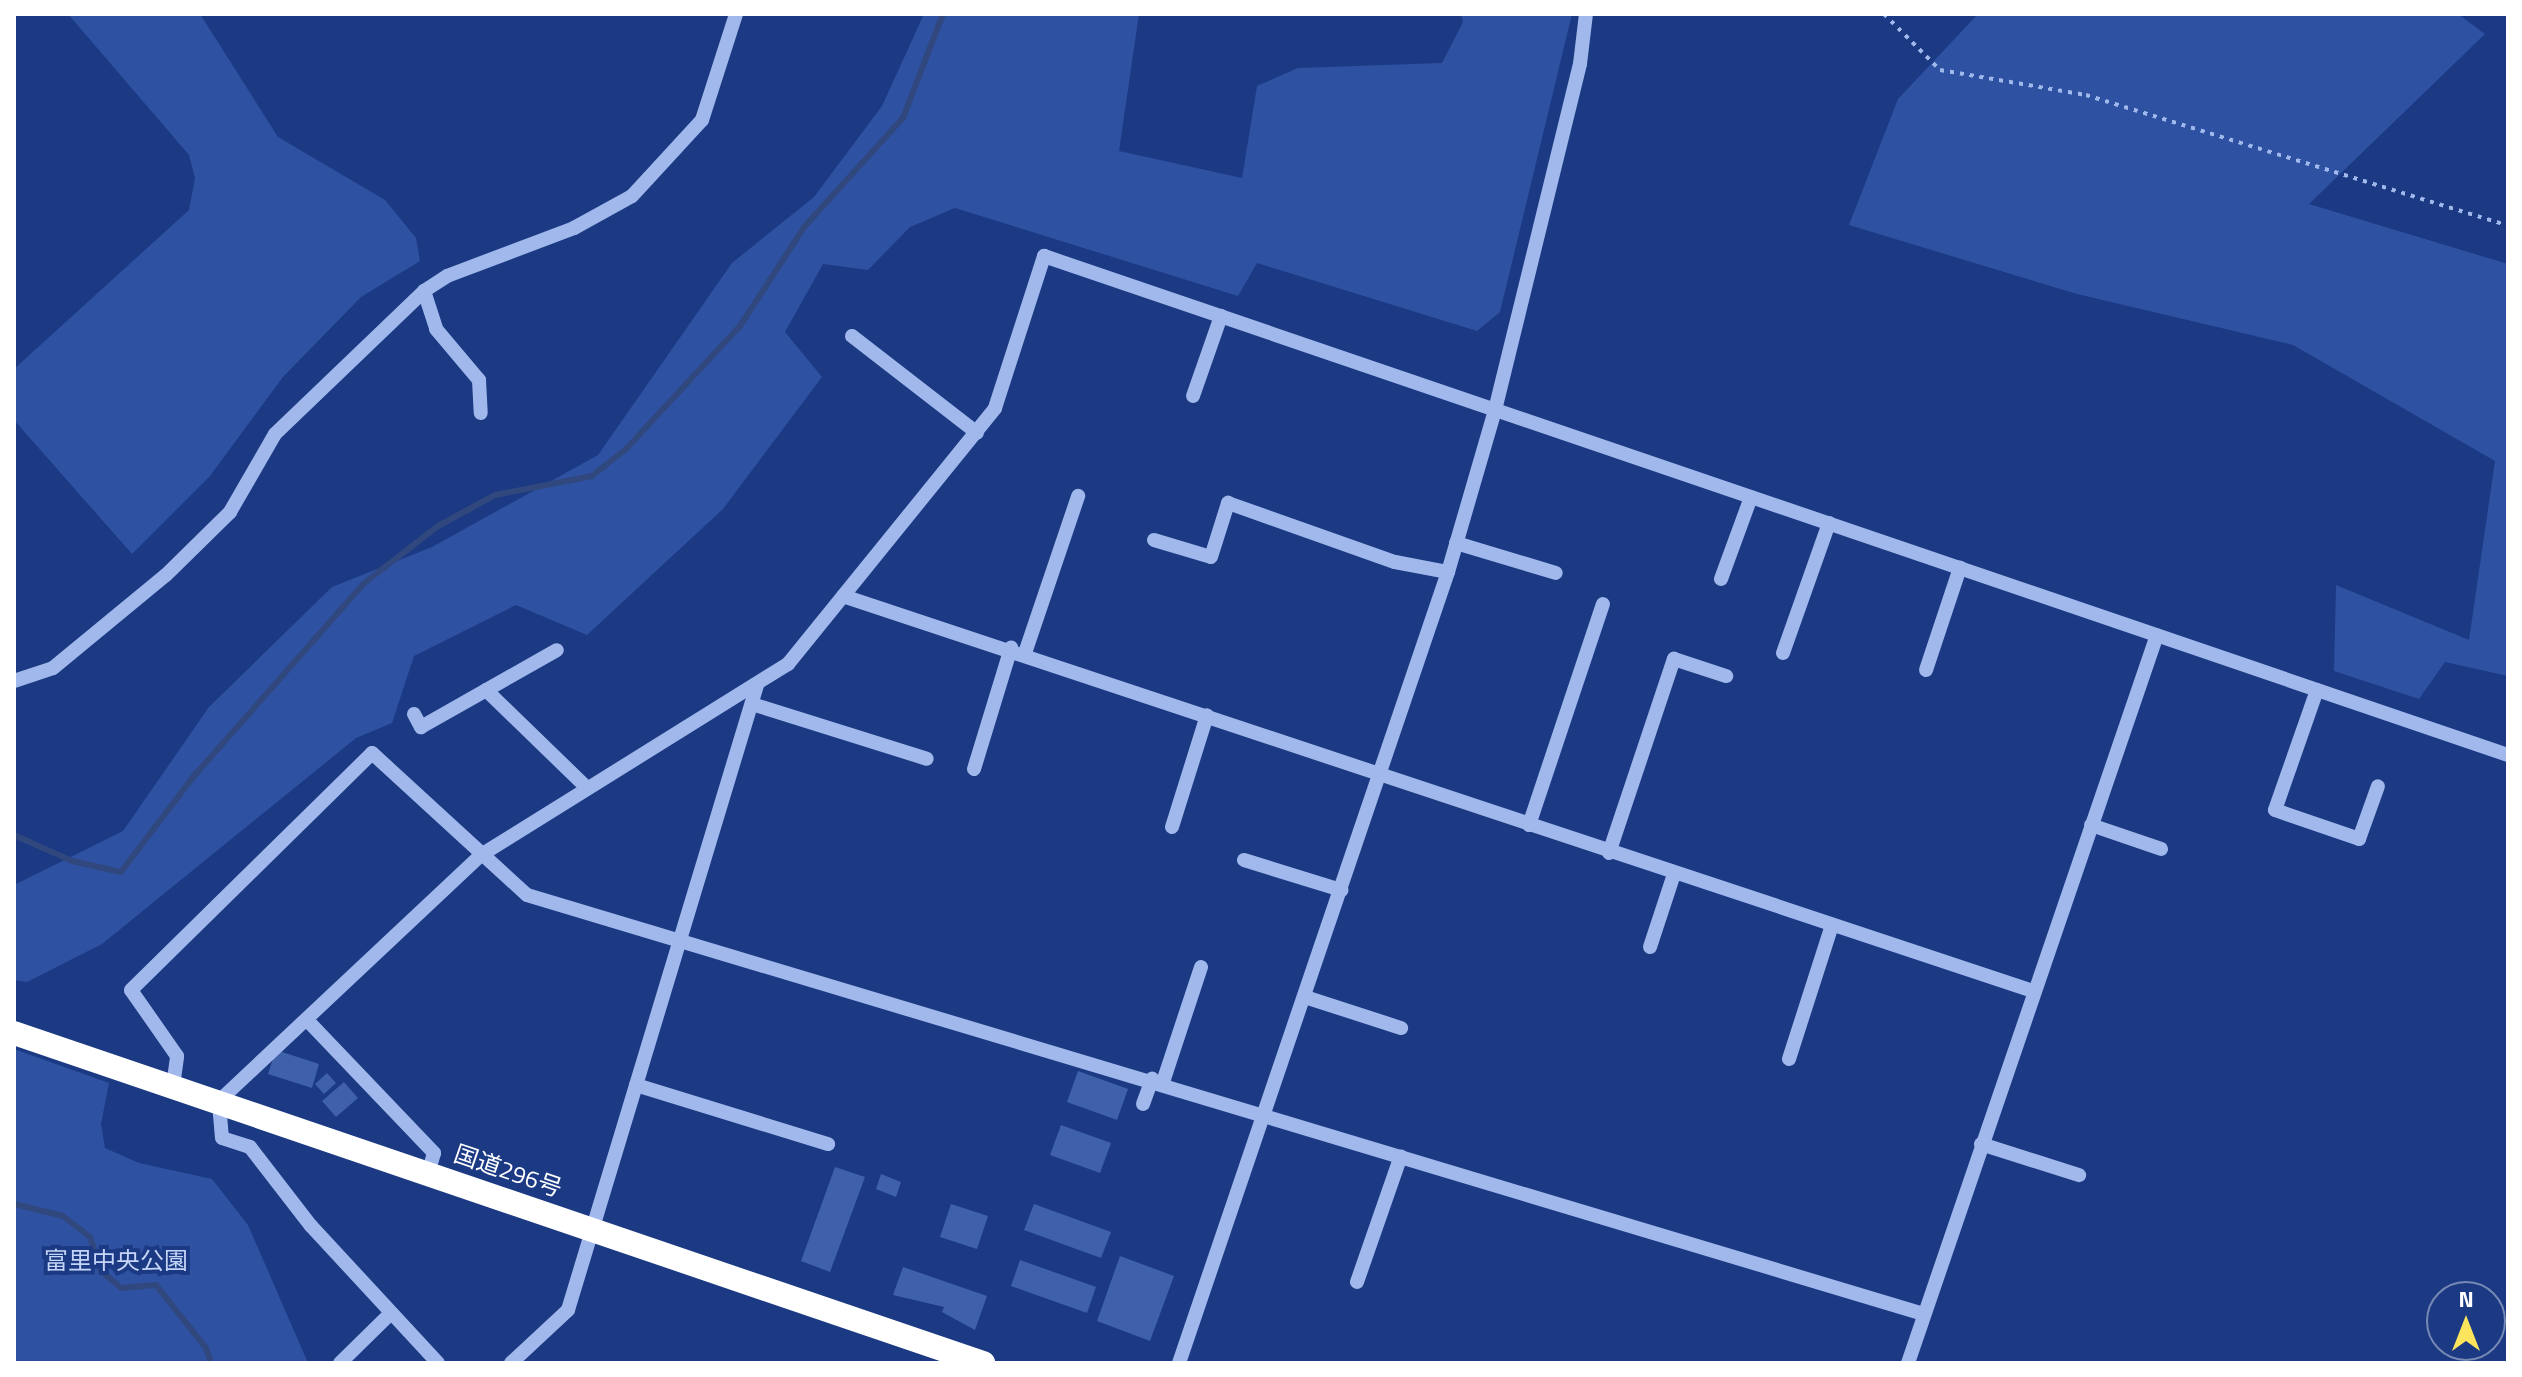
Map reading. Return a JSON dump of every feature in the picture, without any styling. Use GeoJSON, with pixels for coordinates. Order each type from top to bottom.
{"type":"FeatureCollection","features":[{"type":"Feature","properties":{"kind":"highway","name":"国道296号"},"geometry":{"type":"LineString","coordinates":[[14,1033],[983,1363]]}},
{"type":"Feature","properties":{"kind":"street"},"geometry":{"type":"LineString","coordinates":[[14,681],[53,668],[166,575],[230,512],[275,434],[424,291],[447,276],[574,228],[632,196],[702,120],[736,14]]}},
{"type":"Feature","properties":{"kind":"street"},"geometry":{"type":"LineString","coordinates":[[1179,1363],[1448,572],[1495,410],[1580,64],[1586,14]]}},
{"type":"Feature","properties":{"kind":"street"},"geometry":{"type":"LineString","coordinates":[[438,1363],[311,1226],[250,1147],[222,1138],[219,1101],[481,855],[788,664],[995,408],[1044,256],[2508,755]]}},
{"type":"Feature","properties":{"kind":"street"},"geometry":{"type":"LineString","coordinates":[[424,291],[436,329],[479,380],[481,413]]}},
{"type":"Feature","properties":{"kind":"street"},"geometry":{"type":"LineString","coordinates":[[1193,396],[1221,316]]}},
{"type":"Feature","properties":{"kind":"street"},"geometry":{"type":"LineString","coordinates":[[852,336],[977,433]]}},
{"type":"Feature","properties":{"kind":"street"},"geometry":{"type":"LineString","coordinates":[[974,769],[1078,496]]}},
{"type":"Feature","properties":{"kind":"street"},"geometry":{"type":"LineString","coordinates":[[1721,579],[1751,497]]}},
{"type":"Feature","properties":{"kind":"street"},"geometry":{"type":"LineString","coordinates":[[1154,540],[1211,557],[1228,503],[1395,562],[1448,572]]}},
{"type":"Feature","properties":{"kind":"street"},"geometry":{"type":"LineString","coordinates":[[1783,653],[1829,523]]}},
{"type":"Feature","properties":{"kind":"street"},"geometry":{"type":"LineString","coordinates":[[1456,543],[1556,573]]}},
{"type":"Feature","properties":{"kind":"street"},"geometry":{"type":"LineString","coordinates":[[1926,670],[1960,568]]}},
{"type":"Feature","properties":{"kind":"street"},"geometry":{"type":"LineString","coordinates":[[843,596],[1018,650],[1609,853],[2033,991]]}},
{"type":"Feature","properties":{"kind":"street"},"geometry":{"type":"LineString","coordinates":[[1529,825],[1603,604]]}},
{"type":"Feature","properties":{"kind":"street"},"geometry":{"type":"LineString","coordinates":[[1908,1363],[2157,635]]}},
{"type":"Feature","properties":{"kind":"street"},"geometry":{"type":"LineString","coordinates":[[414,714],[421,727],[557,650]]}},
{"type":"Feature","properties":{"kind":"street"},"geometry":{"type":"LineString","coordinates":[[1609,853],[1674,659],[1726,676]]}},
{"type":"Feature","properties":{"kind":"street"},"geometry":{"type":"LineString","coordinates":[[511,1363],[568,1310],[757,685]]}},
{"type":"Feature","properties":{"kind":"street"},"geometry":{"type":"LineString","coordinates":[[486,690],[586,787]]}},
{"type":"Feature","properties":{"kind":"street"},"geometry":{"type":"LineString","coordinates":[[2317,690],[2275,810],[2359,839],[2378,786]]}},
{"type":"Feature","properties":{"kind":"street"},"geometry":{"type":"LineString","coordinates":[[752,704],[927,759]]}},
{"type":"Feature","properties":{"kind":"street"},"geometry":{"type":"LineString","coordinates":[[1172,827],[1207,715]]}},
{"type":"Feature","properties":{"kind":"street"},"geometry":{"type":"LineString","coordinates":[[173,1086],[177,1056],[131,990],[372,753],[527,895],[1158,1080],[1924,1314]]}},
{"type":"Feature","properties":{"kind":"street"},"geometry":{"type":"LineString","coordinates":[[2091,825],[2161,849]]}},
{"type":"Feature","properties":{"kind":"street"},"geometry":{"type":"LineString","coordinates":[[1244,860],[1341,890]]}},
{"type":"Feature","properties":{"kind":"street"},"geometry":{"type":"LineString","coordinates":[[1650,947],[1674,874]]}},
{"type":"Feature","properties":{"kind":"street"},"geometry":{"type":"LineString","coordinates":[[1789,1059],[1832,925]]}},
{"type":"Feature","properties":{"kind":"street"},"geometry":{"type":"LineString","coordinates":[[1143,1104],[1158,1080],[1201,967]]}},
{"type":"Feature","properties":{"kind":"street"},"geometry":{"type":"LineString","coordinates":[[1305,997],[1401,1028]]}},
{"type":"Feature","properties":{"kind":"street"},"geometry":{"type":"LineString","coordinates":[[307,1020],[434,1153],[428,1174]]}},
{"type":"Feature","properties":{"kind":"street"},"geometry":{"type":"LineString","coordinates":[[636,1085],[828,1144]]}},
{"type":"Feature","properties":{"kind":"street"},"geometry":{"type":"LineString","coordinates":[[1981,1144],[2079,1175]]}},
{"type":"Feature","properties":{"kind":"street"},"geometry":{"type":"LineString","coordinates":[[1357,1282],[1401,1156]]}},
{"type":"Feature","properties":{"kind":"street"},"geometry":{"type":"LineString","coordinates":[[340,1363],[391,1313]]}},
{"type":"Feature","properties":{"kind":"path"},"geometry":{"type":"LineString","coordinates":[[1884,14],[1940,70],[2086,95],[2508,226]]}},
{"type":"Feature","properties":{"kind":"green space"},"geometry":{"type":"Polygon","coordinates":[[[68,14],[200,14],[278,137],[385,200],[416,238],[420,261],[361,297],[283,377],[210,476],[132,554],[14,420],[14,369],[189,210],[195,178],[189,155],[68,14]]]}},
{"type":"Feature","properties":{"kind":"green space"},"geometry":{"type":"Polygon","coordinates":[[[924,14],[1139,14],[1119,151],[1242,178],[1257,86],[1298,68],[1442,63],[1463,22],[1461,14],[1572,14],[1500,312],[1477,331],[1257,263],[1238,296],[955,208],[910,227],[868,270],[823,264],[785,332],[822,377],[723,509],[587,635],[516,605],[414,656],[392,723],[356,738],[102,944],[27,982],[14,980],[14,885],[123,831],[209,707],[332,587],[432,547],[598,455],[732,263],[814,197],[882,106],[924,14]]]}},
{"type":"Feature","properties":{"kind":"green space"},"geometry":{"type":"Polygon","coordinates":[[[1978,14],[2458,14],[2485,34],[2309,204],[2508,264],[2508,676],[2445,662],[2419,699],[2334,671],[2336,585],[2469,640],[2495,461],[2293,345],[2077,294],[1849,225],[1898,99],[1978,14]]]}},
{"type":"Feature","properties":{"kind":"green space","name":"富里中央公園"},"geometry":{"type":"Polygon","coordinates":[[[14,1049],[109,1083],[101,1124],[105,1148],[139,1163],[212,1179],[248,1225],[308,1363],[14,1363],[14,1049]]]}},
{"type":"Feature","properties":{"kind":"building"},"geometry":{"type":"Polygon","coordinates":[[[276,1050],[319,1064],[312,1088],[268,1074],[276,1050]]]}},
{"type":"Feature","properties":{"kind":"building"},"geometry":{"type":"Polygon","coordinates":[[[1078,1071],[1128,1089],[1117,1120],[1067,1102],[1078,1071]]]}},
{"type":"Feature","properties":{"kind":"building"},"geometry":{"type":"Polygon","coordinates":[[[327,1073],[336,1083],[324,1094],[315,1084],[327,1073]]]}},
{"type":"Feature","properties":{"kind":"building"},"geometry":{"type":"Polygon","coordinates":[[[344,1082],[358,1098],[336,1117],[322,1101],[344,1082]]]}},
{"type":"Feature","properties":{"kind":"building"},"geometry":{"type":"Polygon","coordinates":[[[1061,1125],[1111,1143],[1100,1173],[1050,1155],[1061,1125]]]}},
{"type":"Feature","properties":{"kind":"building"},"geometry":{"type":"Polygon","coordinates":[[[835,1167],[865,1177],[830,1272],[801,1261],[835,1167]]]}},
{"type":"Feature","properties":{"kind":"building"},"geometry":{"type":"Polygon","coordinates":[[[881,1174],[901,1182],[896,1197],[876,1189],[881,1174]]]}},
{"type":"Feature","properties":{"kind":"building"},"geometry":{"type":"Polygon","coordinates":[[[951,1204],[988,1216],[977,1249],[940,1237],[951,1204]]]}},
{"type":"Feature","properties":{"kind":"building"},"geometry":{"type":"Polygon","coordinates":[[[1034,1204],[1111,1232],[1101,1258],[1024,1230],[1034,1204]]]}},
{"type":"Feature","properties":{"kind":"building"},"geometry":{"type":"Polygon","coordinates":[[[1120,1256],[1174,1276],[1150,1341],[1097,1321],[1120,1256]]]}},
{"type":"Feature","properties":{"kind":"building"},"geometry":{"type":"Polygon","coordinates":[[[1020,1260],[1096,1287],[1087,1313],[1011,1286],[1020,1260]]]}},
{"type":"Feature","properties":{"kind":"building"},"geometry":{"type":"Polygon","coordinates":[[[903,1267],[987,1296],[975,1330],[942,1312],[944,1307],[893,1295],[903,1267]]]}},
{"type":"Feature","properties":{"kind":"waterway"},"geometry":{"type":"LineString","coordinates":[[14,835],[72,861],[121,872],[194,776],[363,584],[438,526],[495,495],[592,476],[626,449],[740,326],[805,226],[903,118],[943,14]]}},
{"type":"Feature","properties":{"kind":"waterway"},"geometry":{"type":"LineString","coordinates":[[14,1204],[63,1216],[90,1237],[101,1271],[121,1288],[156,1285],[206,1348],[211,1363]]}}]}
